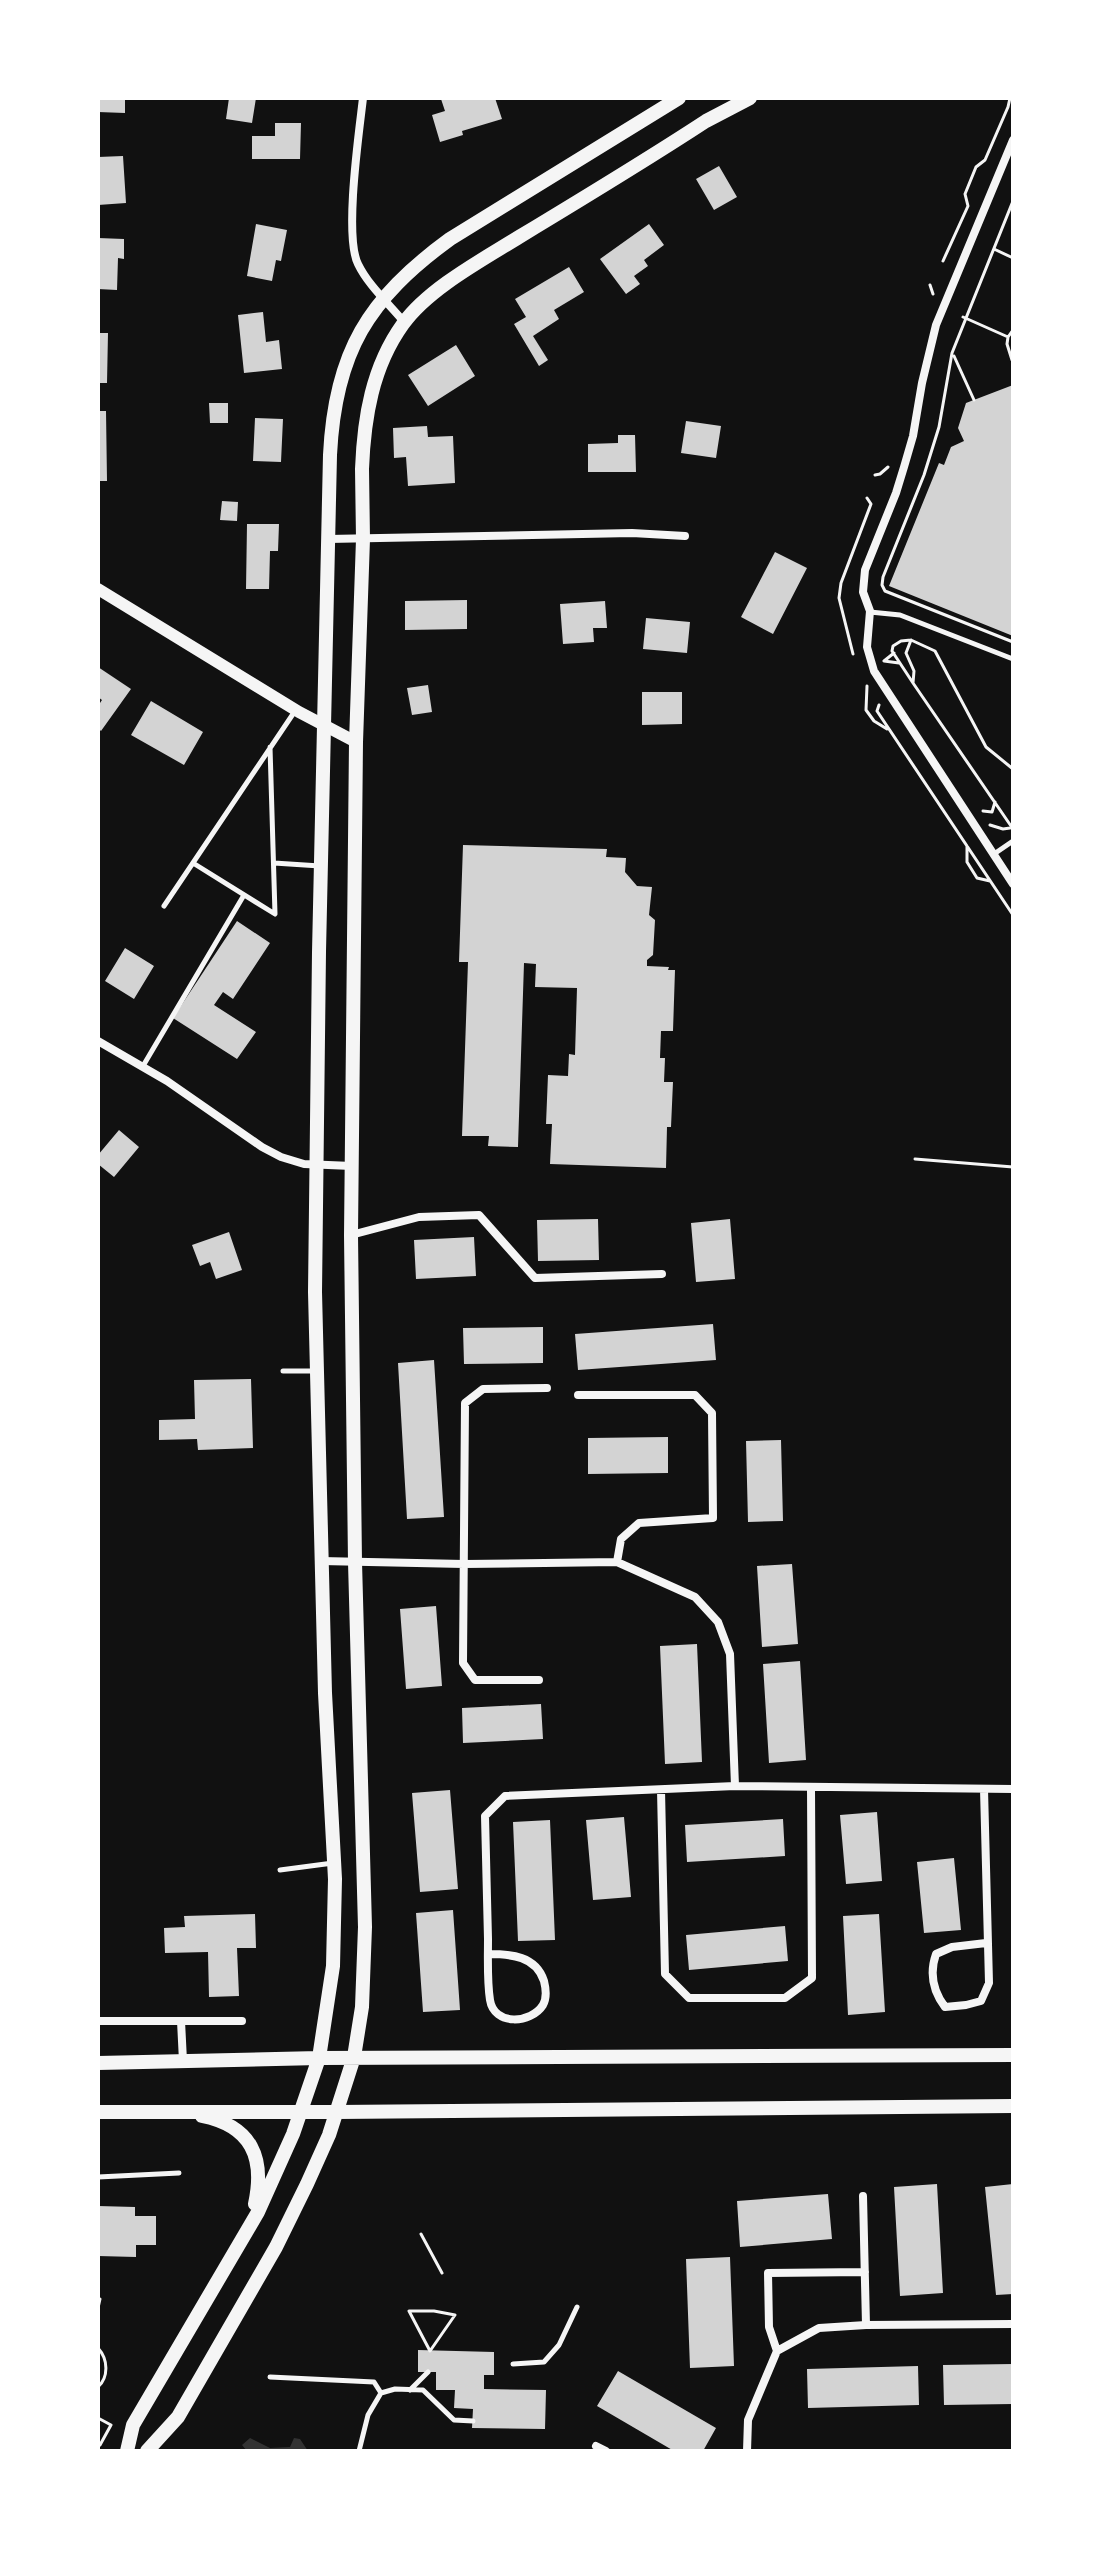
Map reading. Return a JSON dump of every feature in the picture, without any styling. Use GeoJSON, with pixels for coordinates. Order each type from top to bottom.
{"type":"FeatureCollection","features":[{"type":"Feature","properties":{"kind":"main road"},"geometry":{"type":"LineString","coordinates":[[127,2451],[133,2425],[248,2229],[288,2147],[319,2058],[333,1966],[334,1863],[321,1561],[315,1165],[328,539],[332,418],[340,379],[362,326],[383,297],[421,260],[679,98]]}},
{"type":"Feature","properties":{"kind":"main road"},"geometry":{"type":"LineString","coordinates":[[147,2451],[178,2417],[241,2311],[307,2184],[337,2112],[354,2057],[362,2007],[365,1927],[355,1562],[351,1235],[356,742],[363,440],[369,403],[376,376],[404,322],[442,286],[706,121],[750,98]]}},
{"type":"Feature","properties":{"kind":"main road"},"geometry":{"type":"LineString","coordinates":[[98,2063],[354,2057],[1013,2055]]}},
{"type":"Feature","properties":{"kind":"main road"},"geometry":{"type":"LineString","coordinates":[[98,2112],[1013,2106]]}},
{"type":"Feature","properties":{"kind":"main road"},"geometry":{"type":"LineString","coordinates":[[182,2112],[212,2118],[230,2126],[249,2142],[256,2155],[259,2184],[248,2229]]}},
{"type":"Feature","properties":{"kind":"street"},"geometry":{"type":"LineString","coordinates":[[363,98],[354,179],[353,249],[357,264],[404,322]]}},
{"type":"Feature","properties":{"kind":"street"},"geometry":{"type":"LineString","coordinates":[[1013,140],[936,325],[904,467],[865,570],[863,592],[870,611],[867,647],[874,671],[1013,884]]}},
{"type":"Feature","properties":{"kind":"street"},"geometry":{"type":"LineString","coordinates":[[328,539],[632,533],[685,536]]}},
{"type":"Feature","properties":{"kind":"street"},"geometry":{"type":"LineString","coordinates":[[98,589],[295,710],[356,742]]}},
{"type":"Feature","properties":{"kind":"street"},"geometry":{"type":"LineString","coordinates":[[98,1041],[281,1157],[315,1165],[352,1166]]}},
{"type":"Feature","properties":{"kind":"street"},"geometry":{"type":"LineString","coordinates":[[351,1235],[419,1217],[479,1215],[535,1278],[662,1274]]}},
{"type":"Feature","properties":{"kind":"street"},"geometry":{"type":"LineString","coordinates":[[539,1680],[475,1680],[463,1663],[465,1403],[483,1389],[547,1388]]}},
{"type":"Feature","properties":{"kind":"street"},"geometry":{"type":"LineString","coordinates":[[578,1395],[695,1395],[712,1413],[713,1518],[639,1523],[621,1539],[617,1562]]}},
{"type":"Feature","properties":{"kind":"street"},"geometry":{"type":"LineString","coordinates":[[321,1561],[464,1564],[617,1562],[695,1597],[718,1622],[730,1654],[735,1786]]}},
{"type":"Feature","properties":{"kind":"street"},"geometry":{"type":"LineString","coordinates":[[488,1954],[518,1956],[532,1962],[544,1983],[546,1996],[541,2008],[529,2016],[503,2019],[494,2012],[490,2002],[488,1954],[485,1816],[505,1796],[735,1786],[1013,1789]]}},
{"type":"Feature","properties":{"kind":"street"},"geometry":{"type":"LineString","coordinates":[[661,1790],[665,1974],[689,1998],[785,1998],[812,1978],[811,1788]]}},
{"type":"Feature","properties":{"kind":"street"},"geometry":{"type":"LineString","coordinates":[[984,1789],[989,1983],[981,2001],[945,2007],[933,1983],[932,1966],[936,1954],[952,1947],[986,1943]]}},
{"type":"Feature","properties":{"kind":"street"},"geometry":{"type":"LineString","coordinates":[[98,2021],[242,2021]]}},
{"type":"Feature","properties":{"kind":"street"},"geometry":{"type":"LineString","coordinates":[[181,2021],[183,2061]]}},
{"type":"Feature","properties":{"kind":"street"},"geometry":{"type":"LineString","coordinates":[[863,2196],[866,2325]]}},
{"type":"Feature","properties":{"kind":"street"},"geometry":{"type":"LineString","coordinates":[[777,2351],[769,2327],[768,2273],[865,2272]]}},
{"type":"Feature","properties":{"kind":"street"},"geometry":{"type":"LineString","coordinates":[[747,2451],[748,2420],[777,2351],[819,2328],[1013,2324]]}},
{"type":"Feature","properties":{"kind":"street"},"geometry":{"type":"LineString","coordinates":[[596,2446],[606,2451]]}},
{"type":"Feature","properties":{"kind":"lane"},"geometry":{"type":"LineString","coordinates":[[870,611],[900,615],[1013,659]]}},
{"type":"Feature","properties":{"kind":"lane"},"geometry":{"type":"LineString","coordinates":[[164,906],[295,710]]}},
{"type":"Feature","properties":{"kind":"lane"},"geometry":{"type":"LineString","coordinates":[[193,863],[275,914],[270,747]]}},
{"type":"Feature","properties":{"kind":"lane"},"geometry":{"type":"LineString","coordinates":[[994,855],[1013,841]]}},
{"type":"Feature","properties":{"kind":"lane"},"geometry":{"type":"LineString","coordinates":[[274,863],[321,867]]}},
{"type":"Feature","properties":{"kind":"lane"},"geometry":{"type":"LineString","coordinates":[[142,1067],[244,895]]}},
{"type":"Feature","properties":{"kind":"lane"},"geometry":{"type":"LineString","coordinates":[[283,1371],[317,1371]]}},
{"type":"Feature","properties":{"kind":"lane"},"geometry":{"type":"LineString","coordinates":[[280,1870],[334,1863]]}},
{"type":"Feature","properties":{"kind":"lane"},"geometry":{"type":"LineString","coordinates":[[98,2177],[179,2173]]}},
{"type":"Feature","properties":{"kind":"lane"},"geometry":{"type":"LineString","coordinates":[[513,2364],[544,2362],[559,2345],[577,2307]]}},
{"type":"Feature","properties":{"kind":"lane"},"geometry":{"type":"LineString","coordinates":[[410,2390],[428,2372]]}},
{"type":"Feature","properties":{"kind":"lane"},"geometry":{"type":"LineString","coordinates":[[270,2377],[374,2382],[381,2393]]}},
{"type":"Feature","properties":{"kind":"lane"},"geometry":{"type":"LineString","coordinates":[[359,2451],[368,2415],[381,2393],[395,2389],[423,2390],[454,2420],[473,2421]]}},
{"type":"Feature","properties":{"kind":"path"},"geometry":{"type":"LineString","coordinates":[[943,261],[968,206],[965,194],[976,167],[985,160],[1010,98]]}},
{"type":"Feature","properties":{"kind":"path"},"geometry":{"type":"LineString","coordinates":[[1013,201],[952,353],[939,427],[882,585],[885,591],[1013,642]]}},
{"type":"Feature","properties":{"kind":"path"},"geometry":{"type":"LineString","coordinates":[[994,249],[1013,258]]}},
{"type":"Feature","properties":{"kind":"path"},"geometry":{"type":"LineString","coordinates":[[965,318],[1008,337]]}},
{"type":"Feature","properties":{"kind":"path"},"geometry":{"type":"LineString","coordinates":[[1012,360],[1007,344],[1013,330]]}},
{"type":"Feature","properties":{"kind":"path"},"geometry":{"type":"LineString","coordinates":[[952,353],[974,400]]}},
{"type":"Feature","properties":{"kind":"path"},"geometry":{"type":"LineString","coordinates":[[875,475],[886,470],[891,462]]}},
{"type":"Feature","properties":{"kind":"path"},"geometry":{"type":"LineString","coordinates":[[911,640],[906,653],[914,671],[913,683]]}},
{"type":"Feature","properties":{"kind":"path"},"geometry":{"type":"LineString","coordinates":[[995,802],[992,812],[982,811],[982,818],[1003,829],[1012,826],[899,663],[892,651],[896,644],[911,640],[935,651],[986,747],[1013,769]]}},
{"type":"Feature","properties":{"kind":"path"},"geometry":{"type":"LineString","coordinates":[[851,649],[857,662]]}},
{"type":"Feature","properties":{"kind":"path"},"geometry":{"type":"LineString","coordinates":[[894,653],[884,661],[899,663]]}},
{"type":"Feature","properties":{"kind":"path"},"geometry":{"type":"LineString","coordinates":[[872,694],[867,686],[866,710],[874,721],[890,731]]}},
{"type":"Feature","properties":{"kind":"path"},"geometry":{"type":"LineString","coordinates":[[878,702],[877,711],[1013,915]]}},
{"type":"Feature","properties":{"kind":"path"},"geometry":{"type":"LineString","coordinates":[[966,846],[967,862],[977,878],[990,881]]}},
{"type":"Feature","properties":{"kind":"path"},"geometry":{"type":"LineString","coordinates":[[915,1159],[1013,1167]]}},
{"type":"Feature","properties":{"kind":"path"},"geometry":{"type":"LineString","coordinates":[[421,2234],[442,2273]]}},
{"type":"Feature","properties":{"kind":"path"},"geometry":{"type":"LineString","coordinates":[[98,2298],[98,2308]]}},
{"type":"Feature","properties":{"kind":"path"},"geometry":{"type":"LineString","coordinates":[[409,2311],[455,2315],[430,2351],[416,2324],[409,2311]]}},
{"type":"Feature","properties":{"kind":"path"},"geometry":{"type":"LineString","coordinates":[[98,2348],[103,2353],[106,2372],[104,2382],[98,2387]]}},
{"type":"Feature","properties":{"kind":"path"},"geometry":{"type":"LineString","coordinates":[[98,2418],[111,2425],[100,2445]]}},
{"type":"Feature","properties":{"kind":"shaded area"},"geometry":{"type":"Polygon","coordinates":[[[250,2438],[270,2448],[290,2447],[294,2438],[300,2439],[308,2451],[247,2451],[242,2445],[250,2438]]]}},
{"type":"Feature","properties":{"kind":"building"},"geometry":{"type":"Polygon","coordinates":[[[98,98],[125,98],[125,113],[98,112],[98,98]]]}},
{"type":"Feature","properties":{"kind":"building"},"geometry":{"type":"Polygon","coordinates":[[[229,98],[256,98],[252,123],[226,119],[229,98]]]}},
{"type":"Feature","properties":{"kind":"building"},"geometry":{"type":"Polygon","coordinates":[[[495,98],[502,119],[462,131],[463,135],[440,142],[432,115],[445,111],[441,99],[495,98]]]}},
{"type":"Feature","properties":{"kind":"building"},"geometry":{"type":"Polygon","coordinates":[[[275,123],[301,123],[300,159],[252,159],[252,136],[275,136],[275,123]]]}},
{"type":"Feature","properties":{"kind":"building"},"geometry":{"type":"Polygon","coordinates":[[[123,156],[126,203],[98,205],[98,157],[123,156]]]}},
{"type":"Feature","properties":{"kind":"building"},"geometry":{"type":"Polygon","coordinates":[[[719,166],[737,197],[714,210],[696,179],[719,166]]]}},
{"type":"Feature","properties":{"kind":"building"},"geometry":{"type":"Polygon","coordinates":[[[256,224],[287,230],[281,261],[276,260],[272,281],[247,276],[256,224]]]}},
{"type":"Feature","properties":{"kind":"building"},"geometry":{"type":"Polygon","coordinates":[[[649,224],[664,245],[644,260],[648,266],[634,276],[640,284],[626,294],[600,259],[649,224]]]}},
{"type":"Feature","properties":{"kind":"building"},"geometry":{"type":"Polygon","coordinates":[[[98,238],[124,239],[124,259],[118,258],[117,290],[98,289],[98,238]]]}},
{"type":"Feature","properties":{"kind":"building"},"geometry":{"type":"Polygon","coordinates":[[[569,267],[584,292],[554,310],[559,319],[533,336],[548,360],[539,366],[514,324],[526,317],[515,299],[569,267]]]}},
{"type":"Feature","properties":{"kind":"building"},"geometry":{"type":"Polygon","coordinates":[[[263,312],[266,342],[279,340],[282,369],[244,373],[238,315],[263,312]]]}},
{"type":"Feature","properties":{"kind":"building"},"geometry":{"type":"Polygon","coordinates":[[[98,333],[108,333],[107,383],[98,383],[98,333]]]}},
{"type":"Feature","properties":{"kind":"building"},"geometry":{"type":"Polygon","coordinates":[[[456,345],[475,376],[428,406],[408,375],[456,345]]]}},
{"type":"Feature","properties":{"kind":"building"},"geometry":{"type":"Polygon","coordinates":[[[1013,385],[1013,636],[889,586],[939,463],[944,465],[951,447],[964,441],[958,428],[966,403],[1013,385]]]}},
{"type":"Feature","properties":{"kind":"building"},"geometry":{"type":"Polygon","coordinates":[[[209,403],[228,403],[228,423],[210,423],[209,403]]]}},
{"type":"Feature","properties":{"kind":"building"},"geometry":{"type":"Polygon","coordinates":[[[98,411],[106,411],[107,481],[98,481],[98,411]]]}},
{"type":"Feature","properties":{"kind":"building"},"geometry":{"type":"Polygon","coordinates":[[[255,418],[283,419],[281,462],[253,461],[255,418]]]}},
{"type":"Feature","properties":{"kind":"building"},"geometry":{"type":"Polygon","coordinates":[[[686,421],[721,426],[716,458],[681,453],[686,421]]]}},
{"type":"Feature","properties":{"kind":"building"},"geometry":{"type":"Polygon","coordinates":[[[427,426],[428,437],[453,436],[455,483],[408,486],[406,457],[394,458],[393,428],[427,426]]]}},
{"type":"Feature","properties":{"kind":"building"},"geometry":{"type":"Polygon","coordinates":[[[618,435],[635,435],[636,472],[588,472],[588,444],[618,443],[618,435]]]}},
{"type":"Feature","properties":{"kind":"building"},"geometry":{"type":"Polygon","coordinates":[[[222,501],[238,502],[237,521],[220,520],[222,501]]]}},
{"type":"Feature","properties":{"kind":"building"},"geometry":{"type":"Polygon","coordinates":[[[247,524],[279,524],[278,551],[270,551],[269,589],[246,589],[247,524]]]}},
{"type":"Feature","properties":{"kind":"building"},"geometry":{"type":"Polygon","coordinates":[[[775,552],[807,568],[773,634],[741,617],[775,552]]]}},
{"type":"Feature","properties":{"kind":"building"},"geometry":{"type":"Polygon","coordinates":[[[467,600],[467,629],[405,630],[405,601],[467,600]]]}},
{"type":"Feature","properties":{"kind":"building"},"geometry":{"type":"Polygon","coordinates":[[[605,601],[607,628],[593,628],[594,642],[563,644],[560,604],[605,601]]]}},
{"type":"Feature","properties":{"kind":"building"},"geometry":{"type":"Polygon","coordinates":[[[646,618],[690,622],[687,653],[643,649],[646,618]]]}},
{"type":"Feature","properties":{"kind":"building"},"geometry":{"type":"Polygon","coordinates":[[[98,667],[131,689],[101,731],[98,728],[98,706],[102,700],[98,697],[98,667]]]}},
{"type":"Feature","properties":{"kind":"building"},"geometry":{"type":"Polygon","coordinates":[[[428,685],[432,712],[412,715],[407,688],[428,685]]]}},
{"type":"Feature","properties":{"kind":"building"},"geometry":{"type":"Polygon","coordinates":[[[642,692],[682,692],[682,724],[642,725],[642,692]]]}},
{"type":"Feature","properties":{"kind":"building"},"geometry":{"type":"Polygon","coordinates":[[[151,701],[203,732],[184,765],[131,735],[151,701]]]}},
{"type":"Feature","properties":{"kind":"building"},"geometry":{"type":"Polygon","coordinates":[[[463,845],[607,849],[606,857],[626,858],[625,872],[637,886],[652,887],[649,915],[655,920],[653,955],[647,960],[647,966],[675,970],[673,1031],[661,1031],[660,1058],[665,1058],[664,1082],[673,1082],[666,1168],[550,1164],[552,1124],[546,1124],[548,1075],[568,1076],[569,1054],[575,1055],[577,988],[535,987],[536,964],[524,963],[518,1147],[488,1146],[489,1136],[462,1136],[468,962],[459,962],[463,845]]]}},
{"type":"Feature","properties":{"kind":"building"},"geometry":{"type":"Polygon","coordinates":[[[237,921],[270,943],[233,999],[223,992],[214,1005],[256,1032],[237,1059],[173,1018],[237,921]]]}},
{"type":"Feature","properties":{"kind":"building"},"geometry":{"type":"Polygon","coordinates":[[[125,948],[154,966],[134,999],[105,981],[125,948]]]}},
{"type":"Feature","properties":{"kind":"building"},"geometry":{"type":"Polygon","coordinates":[[[119,1130],[139,1147],[114,1177],[98,1164],[98,1155],[119,1130]]]}},
{"type":"Feature","properties":{"kind":"building"},"geometry":{"type":"Polygon","coordinates":[[[598,1219],[599,1260],[538,1261],[537,1220],[598,1219]]]}},
{"type":"Feature","properties":{"kind":"building"},"geometry":{"type":"Polygon","coordinates":[[[730,1219],[735,1279],[696,1282],[691,1223],[730,1219]]]}},
{"type":"Feature","properties":{"kind":"building"},"geometry":{"type":"Polygon","coordinates":[[[229,1232],[242,1270],[216,1279],[210,1262],[200,1266],[192,1245],[229,1232]]]}},
{"type":"Feature","properties":{"kind":"building"},"geometry":{"type":"Polygon","coordinates":[[[474,1237],[476,1276],[416,1279],[414,1240],[474,1237]]]}},
{"type":"Feature","properties":{"kind":"building"},"geometry":{"type":"Polygon","coordinates":[[[713,1324],[716,1360],[578,1370],[575,1334],[713,1324]]]}},
{"type":"Feature","properties":{"kind":"building"},"geometry":{"type":"Polygon","coordinates":[[[543,1327],[543,1363],[464,1364],[463,1328],[543,1327]]]}},
{"type":"Feature","properties":{"kind":"building"},"geometry":{"type":"Polygon","coordinates":[[[434,1360],[444,1517],[407,1519],[398,1363],[434,1360]]]}},
{"type":"Feature","properties":{"kind":"building"},"geometry":{"type":"Polygon","coordinates":[[[251,1379],[253,1448],[198,1450],[197,1439],[159,1440],[159,1420],[195,1419],[194,1380],[251,1379]]]}},
{"type":"Feature","properties":{"kind":"building"},"geometry":{"type":"Polygon","coordinates":[[[668,1437],[668,1473],[588,1474],[588,1438],[668,1437]]]}},
{"type":"Feature","properties":{"kind":"building"},"geometry":{"type":"Polygon","coordinates":[[[781,1440],[783,1521],[748,1522],[746,1441],[781,1440]]]}},
{"type":"Feature","properties":{"kind":"building"},"geometry":{"type":"Polygon","coordinates":[[[792,1564],[798,1644],[762,1647],[757,1566],[792,1564]]]}},
{"type":"Feature","properties":{"kind":"building"},"geometry":{"type":"Polygon","coordinates":[[[436,1606],[442,1686],[406,1689],[400,1609],[436,1606]]]}},
{"type":"Feature","properties":{"kind":"building"},"geometry":{"type":"Polygon","coordinates":[[[697,1644],[702,1762],[665,1764],[660,1646],[697,1644]]]}},
{"type":"Feature","properties":{"kind":"building"},"geometry":{"type":"Polygon","coordinates":[[[800,1661],[806,1760],[769,1763],[763,1664],[800,1661]]]}},
{"type":"Feature","properties":{"kind":"building"},"geometry":{"type":"Polygon","coordinates":[[[541,1704],[543,1739],[463,1743],[462,1708],[541,1704]]]}},
{"type":"Feature","properties":{"kind":"building"},"geometry":{"type":"Polygon","coordinates":[[[450,1790],[458,1889],[420,1892],[412,1793],[450,1790]]]}},
{"type":"Feature","properties":{"kind":"building"},"geometry":{"type":"Polygon","coordinates":[[[877,1812],[882,1881],[846,1884],[840,1815],[877,1812]]]}},
{"type":"Feature","properties":{"kind":"building"},"geometry":{"type":"Polygon","coordinates":[[[624,1817],[631,1897],[593,1900],[586,1820],[624,1817]]]}},
{"type":"Feature","properties":{"kind":"building"},"geometry":{"type":"Polygon","coordinates":[[[783,1819],[785,1856],[687,1862],[685,1825],[783,1819]]]}},
{"type":"Feature","properties":{"kind":"building"},"geometry":{"type":"Polygon","coordinates":[[[550,1820],[555,1940],[518,1941],[513,1822],[550,1820]]]}},
{"type":"Feature","properties":{"kind":"building"},"geometry":{"type":"Polygon","coordinates":[[[954,1858],[961,1930],[924,1933],[917,1862],[954,1858]]]}},
{"type":"Feature","properties":{"kind":"building"},"geometry":{"type":"Polygon","coordinates":[[[453,1910],[460,2010],[423,2012],[416,1913],[453,1910]]]}},
{"type":"Feature","properties":{"kind":"building"},"geometry":{"type":"Polygon","coordinates":[[[255,1914],[256,1948],[237,1948],[239,1996],[209,1997],[208,1952],[165,1953],[164,1928],[185,1927],[184,1916],[255,1914]]]}},
{"type":"Feature","properties":{"kind":"building"},"geometry":{"type":"Polygon","coordinates":[[[879,1914],[885,2012],[848,2015],[843,1916],[879,1914]]]}},
{"type":"Feature","properties":{"kind":"building"},"geometry":{"type":"Polygon","coordinates":[[[785,1926],[788,1961],[689,1970],[686,1935],[785,1926]]]}},
{"type":"Feature","properties":{"kind":"building"},"geometry":{"type":"Polygon","coordinates":[[[937,2184],[943,2293],[900,2296],[894,2187],[937,2184]]]}},
{"type":"Feature","properties":{"kind":"building"},"geometry":{"type":"Polygon","coordinates":[[[1013,2184],[1013,2294],[996,2295],[985,2187],[1013,2184]]]}},
{"type":"Feature","properties":{"kind":"building"},"geometry":{"type":"Polygon","coordinates":[[[828,2194],[832,2239],[740,2247],[737,2201],[828,2194]]]}},
{"type":"Feature","properties":{"kind":"building"},"geometry":{"type":"Polygon","coordinates":[[[98,2206],[135,2207],[135,2216],[156,2216],[156,2245],[136,2245],[136,2257],[98,2256],[98,2206]]]}},
{"type":"Feature","properties":{"kind":"building"},"geometry":{"type":"Polygon","coordinates":[[[730,2257],[734,2366],[690,2368],[686,2259],[730,2257]]]}},
{"type":"Feature","properties":{"kind":"building"},"geometry":{"type":"Polygon","coordinates":[[[418,2350],[494,2352],[494,2375],[484,2375],[484,2389],[546,2390],[545,2429],[472,2428],[473,2409],[454,2408],[455,2390],[436,2390],[436,2372],[418,2372],[418,2350]]]}},
{"type":"Feature","properties":{"kind":"building"},"geometry":{"type":"Polygon","coordinates":[[[1013,2364],[1013,2404],[944,2405],[943,2365],[1013,2364]]]}},
{"type":"Feature","properties":{"kind":"building"},"geometry":{"type":"Polygon","coordinates":[[[918,2366],[919,2405],[808,2408],[807,2369],[918,2366]]]}},
{"type":"Feature","properties":{"kind":"building"},"geometry":{"type":"Polygon","coordinates":[[[618,2371],[716,2428],[703,2451],[674,2451],[597,2406],[618,2371]]]}}]}
